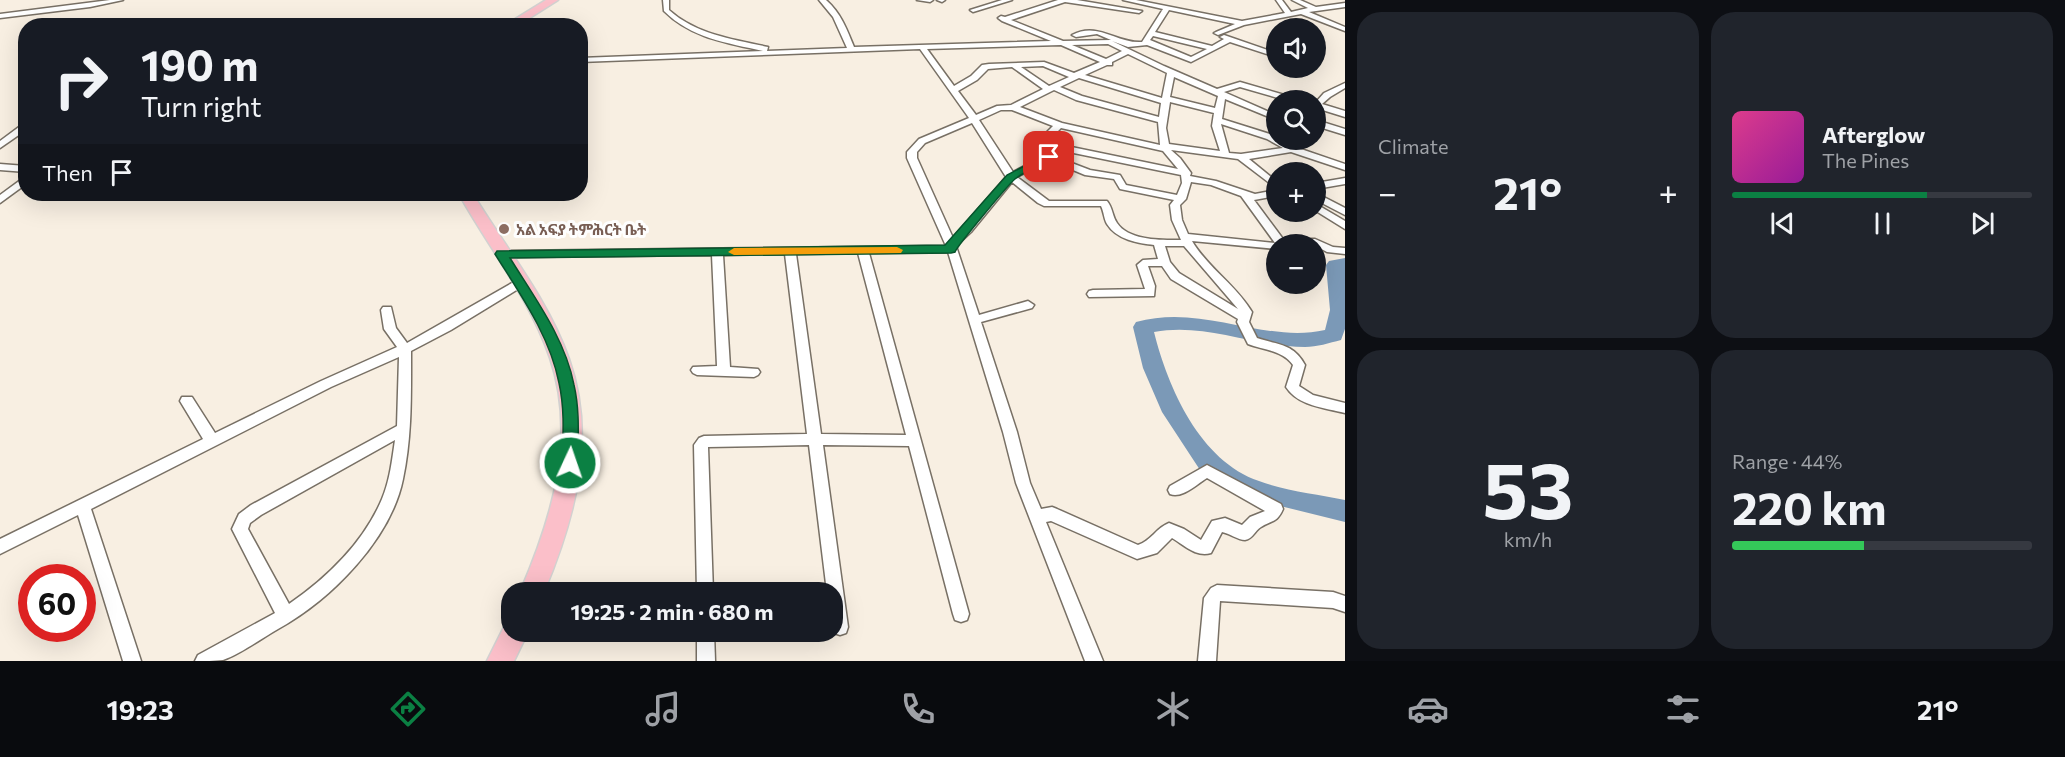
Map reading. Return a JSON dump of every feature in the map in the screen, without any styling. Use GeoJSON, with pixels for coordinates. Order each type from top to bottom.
{"type":"FeatureCollection","features":[{"type":"Feature","properties":{"kind":"main road"},"geometry":{"type":"LineString","coordinates":[[523,18],[553,0]]}},
{"type":"Feature","properties":{"kind":"main road"},"geometry":{"type":"LineString","coordinates":[[470,201],[537,311],[560,358],[567,384],[572,444],[568,482],[560,521],[536,582]]}},
{"type":"Feature","properties":{"kind":"main road"},"geometry":{"type":"LineString","coordinates":[[500,661],[510,642]]}},
{"type":"Feature","properties":{"kind":"street"},"geometry":{"type":"LineString","coordinates":[[0,16],[35,9],[66,10],[120,0]]}},
{"type":"Feature","properties":{"kind":"street"},"geometry":{"type":"LineString","coordinates":[[666,0],[666,10],[674,20],[692,29],[780,53]]}},
{"type":"Feature","properties":{"kind":"street"},"geometry":{"type":"LineString","coordinates":[[822,0],[841,22],[851,50]]}},
{"type":"Feature","properties":{"kind":"street"},"geometry":{"type":"LineString","coordinates":[[920,0],[930,0]]}},
{"type":"Feature","properties":{"kind":"street"},"geometry":{"type":"LineString","coordinates":[[973,10],[1009,0]]}},
{"type":"Feature","properties":{"kind":"street"},"geometry":{"type":"LineString","coordinates":[[1109,63],[1066,43],[1003,19],[1064,0],[1104,3],[1160,16]]}},
{"type":"Feature","properties":{"kind":"street"},"geometry":{"type":"LineString","coordinates":[[1126,0],[1242,22]]}},
{"type":"Feature","properties":{"kind":"street"},"geometry":{"type":"LineString","coordinates":[[1279,0],[1289,13]]}},
{"type":"Feature","properties":{"kind":"street"},"geometry":{"type":"LineString","coordinates":[[1295,0],[1315,9]]}},
{"type":"Feature","properties":{"kind":"street"},"geometry":{"type":"LineString","coordinates":[[1266,52],[1222,36],[1218,32],[1242,22],[1345,5]]}},
{"type":"Feature","properties":{"kind":"street"},"geometry":{"type":"LineString","coordinates":[[1076,35],[1098,32],[1128,45],[1139,46],[1151,33],[1167,8]]}},
{"type":"Feature","properties":{"kind":"street"},"geometry":{"type":"LineString","coordinates":[[1301,12],[1345,28]]}},
{"type":"Feature","properties":{"kind":"street"},"geometry":{"type":"LineString","coordinates":[[1151,33],[1213,48]]}},
{"type":"Feature","properties":{"kind":"street"},"geometry":{"type":"LineString","coordinates":[[1145,41],[1191,60],[1230,39]]}},
{"type":"Feature","properties":{"kind":"street"},"geometry":{"type":"LineString","coordinates":[[588,60],[1109,42],[1171,73],[1266,114]]}},
{"type":"Feature","properties":{"kind":"street"},"geometry":{"type":"LineString","coordinates":[[922,47],[975,120],[1011,177],[1045,203],[1104,203],[1109,210],[1111,222],[1120,232],[1160,243],[1186,240],[1266,243]]}},
{"type":"Feature","properties":{"kind":"street"},"geometry":{"type":"LineString","coordinates":[[1094,661],[1035,517],[951,247],[912,158],[912,152],[922,141],[1000,108],[1012,107],[1075,76],[1109,63],[1129,51]]}},
{"type":"Feature","properties":{"kind":"street"},"geometry":{"type":"LineString","coordinates":[[953,90],[974,78],[985,67],[1044,64],[1075,76],[1217,116],[1266,134]]}},
{"type":"Feature","properties":{"kind":"street"},"geometry":{"type":"LineString","coordinates":[[1013,65],[1050,88],[1162,120]]}},
{"type":"Feature","properties":{"kind":"street"},"geometry":{"type":"LineString","coordinates":[[1171,73],[1162,120],[1165,148],[1186,176],[1185,195],[1175,205],[1177,224],[1186,240],[1242,305],[1246,312],[1244,320],[1252,341],[1286,351],[1297,359],[1299,365],[1292,387],[1294,391],[1312,399],[1345,408]]}},
{"type":"Feature","properties":{"kind":"street"},"geometry":{"type":"LineString","coordinates":[[1220,93],[1240,84],[1266,92]]}},
{"type":"Feature","properties":{"kind":"street"},"geometry":{"type":"LineString","coordinates":[[1326,96],[1345,85]]}},
{"type":"Feature","properties":{"kind":"street"},"geometry":{"type":"LineString","coordinates":[[1220,93],[1216,126],[1226,156]]}},
{"type":"Feature","properties":{"kind":"street"},"geometry":{"type":"LineString","coordinates":[[1012,107],[1059,125],[1165,148],[1241,157],[1286,150]]}},
{"type":"Feature","properties":{"kind":"street"},"geometry":{"type":"LineString","coordinates":[[1326,108],[1345,114]]}},
{"type":"Feature","properties":{"kind":"street"},"geometry":{"type":"LineString","coordinates":[[501,254],[863,251],[951,247],[1011,177],[1056,153],[1049,134],[1059,125]]}},
{"type":"Feature","properties":{"kind":"street"},"geometry":{"type":"LineString","coordinates":[[1326,126],[1345,132]]}},
{"type":"Feature","properties":{"kind":"street"},"geometry":{"type":"LineString","coordinates":[[0,145],[18,132]]}},
{"type":"Feature","properties":{"kind":"street"},"geometry":{"type":"LineString","coordinates":[[1055,146],[1186,176],[1245,195],[1257,197],[1266,195]]}},
{"type":"Feature","properties":{"kind":"street"},"geometry":{"type":"LineString","coordinates":[[1295,150],[1345,167]]}},
{"type":"Feature","properties":{"kind":"street"},"geometry":{"type":"LineString","coordinates":[[1049,157],[1088,173],[1117,177],[1123,187],[1181,199]]}},
{"type":"Feature","properties":{"kind":"street"},"geometry":{"type":"LineString","coordinates":[[1241,157],[1266,177]]}},
{"type":"Feature","properties":{"kind":"street"},"geometry":{"type":"LineString","coordinates":[[0,167],[18,168]]}},
{"type":"Feature","properties":{"kind":"street"},"geometry":{"type":"LineString","coordinates":[[1326,184],[1345,181]]}},
{"type":"Feature","properties":{"kind":"street"},"geometry":{"type":"LineString","coordinates":[[0,200],[18,185]]}},
{"type":"Feature","properties":{"kind":"street"},"geometry":{"type":"LineString","coordinates":[[1245,195],[1272,234]]}},
{"type":"Feature","properties":{"kind":"street"},"geometry":{"type":"LineString","coordinates":[[1326,202],[1345,212]]}},
{"type":"Feature","properties":{"kind":"street"},"geometry":{"type":"LineString","coordinates":[[1326,214],[1345,226]]}},
{"type":"Feature","properties":{"kind":"street"},"geometry":{"type":"LineString","coordinates":[[1160,243],[1167,268],[1184,283],[1244,320]]}},
{"type":"Feature","properties":{"kind":"street"},"geometry":{"type":"LineString","coordinates":[[1326,248],[1345,251]]}},
{"type":"Feature","properties":{"kind":"street"},"geometry":{"type":"LineString","coordinates":[[790,251],[834,582]]}},
{"type":"Feature","properties":{"kind":"street"},"geometry":{"type":"LineString","coordinates":[[863,251],[962,614]]}},
{"type":"Feature","properties":{"kind":"street"},"geometry":{"type":"LineString","coordinates":[[717,252],[724,371]]}},
{"type":"Feature","properties":{"kind":"street"},"geometry":{"type":"LineString","coordinates":[[1093,294],[1150,293],[1150,285],[1143,274],[1142,265],[1147,262],[1165,263]]}},
{"type":"Feature","properties":{"kind":"street"},"geometry":{"type":"LineString","coordinates":[[0,546],[316,389],[405,349],[447,327],[519,283]]}},
{"type":"Feature","properties":{"kind":"street"},"geometry":{"type":"LineString","coordinates":[[974,320],[1028,305]]}},
{"type":"Feature","properties":{"kind":"street"},"geometry":{"type":"LineString","coordinates":[[204,661],[286,616],[319,593],[343,569],[371,534],[390,501],[396,480],[404,429],[405,349],[390,329],[387,310]]}},
{"type":"Feature","properties":{"kind":"street"},"geometry":{"type":"LineString","coordinates":[[697,370],[754,372]]}},
{"type":"Feature","properties":{"kind":"street"},"geometry":{"type":"LineString","coordinates":[[187,401],[212,441]]}},
{"type":"Feature","properties":{"kind":"street"},"geometry":{"type":"LineString","coordinates":[[286,616],[240,529],[244,519],[256,510],[404,429]]}},
{"type":"Feature","properties":{"kind":"street"},"geometry":{"type":"LineString","coordinates":[[705,582],[701,445],[711,440],[915,441]]}},
{"type":"Feature","properties":{"kind":"street"},"geometry":{"type":"LineString","coordinates":[[1035,517],[1052,514],[1137,552],[1151,548],[1169,530],[1177,532],[1200,548],[1205,548],[1217,526],[1225,525],[1245,532],[1256,522],[1268,518],[1276,509],[1207,471],[1175,490]]}},
{"type":"Feature","properties":{"kind":"street"},"geometry":{"type":"LineString","coordinates":[[82,505],[132,661]]}},
{"type":"Feature","properties":{"kind":"street"},"geometry":{"type":"LineString","coordinates":[[1207,661],[1212,598],[1217,593],[1333,600],[1345,604]]}},
{"type":"Feature","properties":{"kind":"street"},"geometry":{"type":"LineString","coordinates":[[706,642],[706,661]]}},
{"type":"Feature","properties":{"kind":"waterway"},"geometry":{"type":"LineString","coordinates":[[1345,264],[1335,265],[1339,310],[1334,335],[1302,340],[1203,324],[1163,323],[1143,327],[1153,368],[1173,412],[1208,463],[1252,490],[1345,511]]}},
{"type":"Feature","properties":{"kind":"slow traffic"},"geometry":{"type":"LineString","coordinates":[[734,252],[897,250]]}},
{"type":"Feature","properties":{"kind":"place","name":"አል አፍያ ትምሕርት ቤት"},"geometry":{"type":"Point","coordinates":[504,229]}},
{"type":"Feature","properties":{"kind":"route"},"geometry":{"type":"LineString","coordinates":[[570,463],[571,419],[567,384],[560,358],[537,311],[501,254],[951,249],[951,245],[967,230],[1011,177],[1049,157]]}}]}
